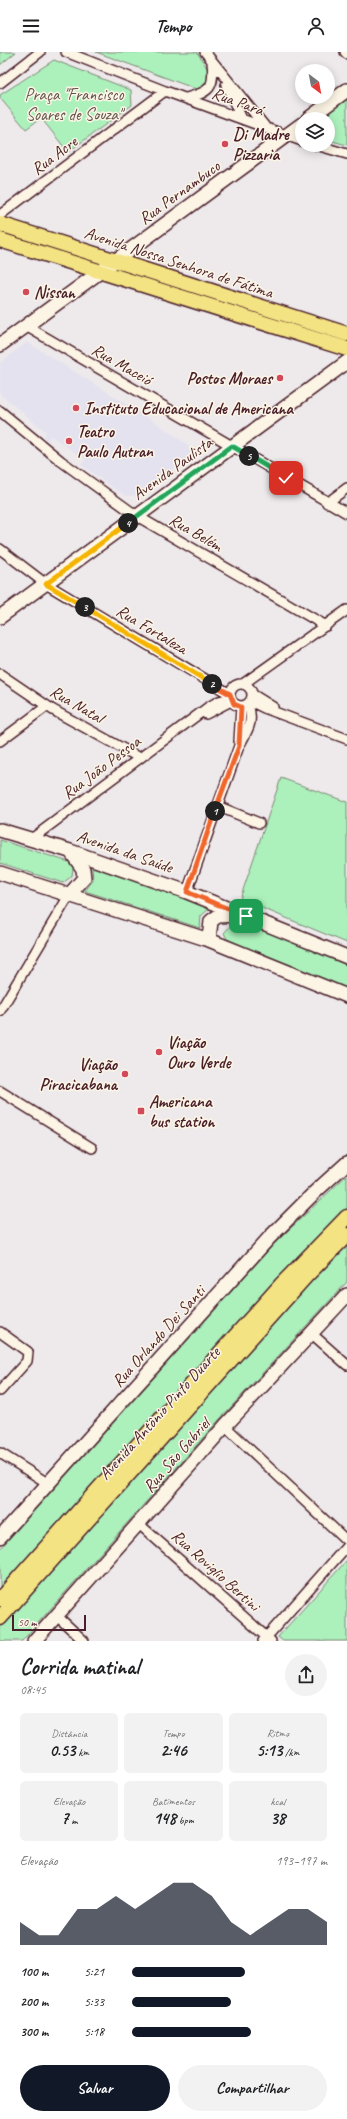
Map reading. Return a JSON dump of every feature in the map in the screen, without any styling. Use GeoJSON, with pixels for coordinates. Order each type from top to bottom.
{"type":"FeatureCollection","features":[{"type":"Feature","properties":{"kind":"main road"},"geometry":{"type":"LineString","coordinates":[[317,112],[347,90]]}},
{"type":"Feature","properties":{"kind":"main road","name":"Rua Pernambuco"},"geometry":{"type":"LineString","coordinates":[[0,345],[295,129]]}},
{"type":"Feature","properties":{"kind":"main road","name":"Avenida Nossa Senhora de Fátima"},"geometry":{"type":"LineString","coordinates":[[0,224],[347,334]]}},
{"type":"Feature","properties":{"kind":"main road","name":"Avenida Nossa Senhora de Fátima"},"geometry":{"type":"LineString","coordinates":[[0,240],[347,349]]}},
{"type":"Feature","properties":{"kind":"main road","name":"Avenida Paulista"},"geometry":{"type":"LineString","coordinates":[[0,617],[347,362]]}},
{"type":"Feature","properties":{"kind":"main road","name":"Avenida da Saúde"},"geometry":{"type":"LineString","coordinates":[[0,830],[70,851],[187,892],[347,957]]}},
{"type":"Feature","properties":{"kind":"main road"},"geometry":{"type":"LineString","coordinates":[[70,851],[83,869],[84,878],[70,894]]}},
{"type":"Feature","properties":{"kind":"main road"},"geometry":{"type":"LineString","coordinates":[[0,873],[70,894],[209,940],[347,996]]}},
{"type":"Feature","properties":{"kind":"main road"},"geometry":{"type":"LineString","coordinates":[[209,940],[211,921],[218,916],[228,914],[246,916]]}},
{"type":"Feature","properties":{"kind":"main road","name":"Rua Orlando Dei Santi"},"geometry":{"type":"LineString","coordinates":[[0,1537],[270,1238],[347,1163]]}},
{"type":"Feature","properties":{"kind":"main road","name":"Avenida Antônio Pinto Duarte"},"geometry":{"type":"LineString","coordinates":[[0,1599],[281,1285],[347,1217]]}},
{"type":"Feature","properties":{"kind":"main road","name":"Avenida Antônio Pinto Duarte"},"geometry":{"type":"LineString","coordinates":[[0,1618],[306,1276],[347,1235]]}},
{"type":"Feature","properties":{"kind":"main road","name":"Rua São Gabriel"},"geometry":{"type":"LineString","coordinates":[[34,1641],[140,1524],[224,1426],[347,1295]]}},
{"type":"Feature","properties":{"kind":"street"},"geometry":{"type":"LineString","coordinates":[[0,83],[40,52]]}},
{"type":"Feature","properties":{"kind":"street","name":"Rua Pará"},"geometry":{"type":"LineString","coordinates":[[66,52],[165,91],[295,139]]}},
{"type":"Feature","properties":{"kind":"street"},"geometry":{"type":"LineString","coordinates":[[205,52],[267,129]]}},
{"type":"Feature","properties":{"kind":"street"},"geometry":{"type":"LineString","coordinates":[[212,61],[230,93],[242,119]]}},
{"type":"Feature","properties":{"kind":"street","name":"Rua Pará"},"geometry":{"type":"LineString","coordinates":[[186,98],[204,92],[212,86],[214,77],[212,61]]}},
{"type":"Feature","properties":{"kind":"street","name":"Rua Acre"},"geometry":{"type":"LineString","coordinates":[[0,215],[165,91]]}},
{"type":"Feature","properties":{"kind":"street"},"geometry":{"type":"LineString","coordinates":[[335,151],[347,154]]}},
{"type":"Feature","properties":{"kind":"street","name":"Rua Maceió"},"geometry":{"type":"LineString","coordinates":[[26,326],[327,503],[347,513]]}},
{"type":"Feature","properties":{"kind":"street","name":"Rua Belém"},"geometry":{"type":"LineString","coordinates":[[0,411],[61,461],[137,516],[326,626]]}},
{"type":"Feature","properties":{"kind":"street"},"geometry":{"type":"LineString","coordinates":[[327,503],[347,488]]}},
{"type":"Feature","properties":{"kind":"street","name":"Rua Fortaleza"},"geometry":{"type":"LineString","coordinates":[[0,549],[46,584],[230,698],[247,696]]}},
{"type":"Feature","properties":{"kind":"street"},"geometry":{"type":"LineString","coordinates":[[247,696],[276,661],[347,610]]}},
{"type":"Feature","properties":{"kind":"street","name":"Rua Natal"},"geometry":{"type":"LineString","coordinates":[[0,674],[47,706],[140,758]]}},
{"type":"Feature","properties":{"kind":"street","name":"Rua João Pessoa"},"geometry":{"type":"LineString","coordinates":[[30,840],[213,704],[230,698],[236,685],[247,696]]}},
{"type":"Feature","properties":{"kind":"street"},"geometry":{"type":"LineString","coordinates":[[247,696],[290,717],[347,740]]}},
{"type":"Feature","properties":{"kind":"street"},"geometry":{"type":"LineString","coordinates":[[187,892],[239,746],[252,720],[247,696]]}},
{"type":"Feature","properties":{"kind":"street"},"geometry":{"type":"LineString","coordinates":[[0,741],[47,706]]}},
{"type":"Feature","properties":{"kind":"street"},"geometry":{"type":"LineString","coordinates":[[217,806],[259,823]]}},
{"type":"Feature","properties":{"kind":"street"},"geometry":{"type":"LineString","coordinates":[[0,1011],[70,894]]}},
{"type":"Feature","properties":{"kind":"street"},"geometry":{"type":"LineString","coordinates":[[0,1091],[92,1148]]}},
{"type":"Feature","properties":{"kind":"street"},"geometry":{"type":"LineString","coordinates":[[0,1332],[28,1352],[27,1361],[0,1391]]}},
{"type":"Feature","properties":{"kind":"street"},"geometry":{"type":"LineString","coordinates":[[311,1333],[347,1366]]}},
{"type":"Feature","properties":{"kind":"street"},"geometry":{"type":"LineString","coordinates":[[224,1426],[347,1541]]}},
{"type":"Feature","properties":{"kind":"street"},"geometry":{"type":"LineString","coordinates":[[0,1453],[49,1484]]}},
{"type":"Feature","properties":{"kind":"street","name":"Rua Roviglio Bertini"},"geometry":{"type":"LineString","coordinates":[[140,1524],[267,1640]]}},
{"type":"Feature","properties":{"kind":"street"},"geometry":{"type":"LineString","coordinates":[[267,1640],[347,1546]]}},
{"type":"Feature","properties":{"kind":"street"},"geometry":{"type":"LineString","coordinates":[[57,1616],[84,1641]]}},
{"type":"Feature","properties":{"kind":"shaded area","name":"Instituto Educacional de Americana"},"geometry":{"type":"Polygon","coordinates":[[[27,342],[157,423],[185,443],[191,450],[192,455],[135,496],[127,496],[119,492],[80,464],[86,460],[51,436],[47,441],[43,439],[46,432],[0,394],[0,363],[27,342]]]}},
{"type":"Feature","properties":{"kind":"green space"},"geometry":{"type":"Polygon","coordinates":[[[0,52],[16,52],[0,65],[0,52]]]}},
{"type":"Feature","properties":{"kind":"green space"},"geometry":{"type":"Polygon","coordinates":[[[96,52],[197,52],[209,71],[206,87],[196,89],[96,52]]]}},
{"type":"Feature","properties":{"kind":"green space","name":"Praça \"Francisco Soares de Souza\""},"geometry":{"type":"Polygon","coordinates":[[[54,60],[131,90],[132,105],[68,152],[41,118],[26,129],[0,98],[0,95],[54,60]]]}},
{"type":"Feature","properties":{"kind":"green space"},"geometry":{"type":"Polygon","coordinates":[[[347,98],[347,145],[335,142],[335,112],[330,112],[347,98]]]}},
{"type":"Feature","properties":{"kind":"green space"},"geometry":{"type":"Polygon","coordinates":[[[281,778],[347,802],[347,943],[240,899],[281,778]]]}},
{"type":"Feature","properties":{"kind":"green space"},"geometry":{"type":"Polygon","coordinates":[[[0,840],[69,862],[73,868],[72,876],[63,883],[0,863],[0,840]]]}},
{"type":"Feature","properties":{"kind":"green space"},"geometry":{"type":"Polygon","coordinates":[[[92,867],[210,908],[201,916],[200,928],[85,891],[93,880],[92,867]]]}},
{"type":"Feature","properties":{"kind":"green space"},"geometry":{"type":"Polygon","coordinates":[[[232,924],[254,928],[347,965],[347,989],[227,939],[224,933],[232,924]]]}},
{"type":"Feature","properties":{"kind":"green space"},"geometry":{"type":"Polygon","coordinates":[[[347,1175],[347,1209],[0,1590],[0,1549],[276,1242],[347,1175]]]}},
{"type":"Feature","properties":{"kind":"green space"},"geometry":{"type":"Polygon","coordinates":[[[347,1241],[347,1282],[219,1420],[22,1641],[0,1641],[0,1627],[310,1279],[347,1241]]]}},
{"type":"Feature","properties":{"kind":"green space"},"geometry":{"type":"Polygon","coordinates":[[[347,1560],[347,1641],[283,1641],[278,1637],[347,1560]]]}},
{"type":"Feature","properties":{"kind":"place","name":"Di Madre Pizzaria"},"geometry":{"type":"Point","coordinates":[225,144]}},
{"type":"Feature","properties":{"kind":"place","name":"Nissan"},"geometry":{"type":"Point","coordinates":[26,292]}},
{"type":"Feature","properties":{"kind":"place","name":"Postos Moraes"},"geometry":{"type":"Point","coordinates":[280,378]}},
{"type":"Feature","properties":{"kind":"place","name":"Instituto Educacional de Americana"},"geometry":{"type":"Point","coordinates":[76,408]}},
{"type":"Feature","properties":{"kind":"place","name":"Teatro Paulo Autran"},"geometry":{"type":"Point","coordinates":[69,441]}},
{"type":"Feature","properties":{"kind":"place","name":"Viação Ouro Verde"},"geometry":{"type":"Point","coordinates":[159,1052]}},
{"type":"Feature","properties":{"kind":"place","name":"Viação Piracicabana"},"geometry":{"type":"Point","coordinates":[125,1074]}},
{"type":"Feature","properties":{"kind":"place","name":"Americana bus station"},"geometry":{"type":"Point","coordinates":[141,1111]}},
{"type":"Feature","properties":{"kind":"route"},"geometry":{"type":"LineString","coordinates":[[246,916],[187,892],[239,746],[241,707],[237,706],[231,701],[230,694],[46,584],[232,446],[286,478]]}}]}
